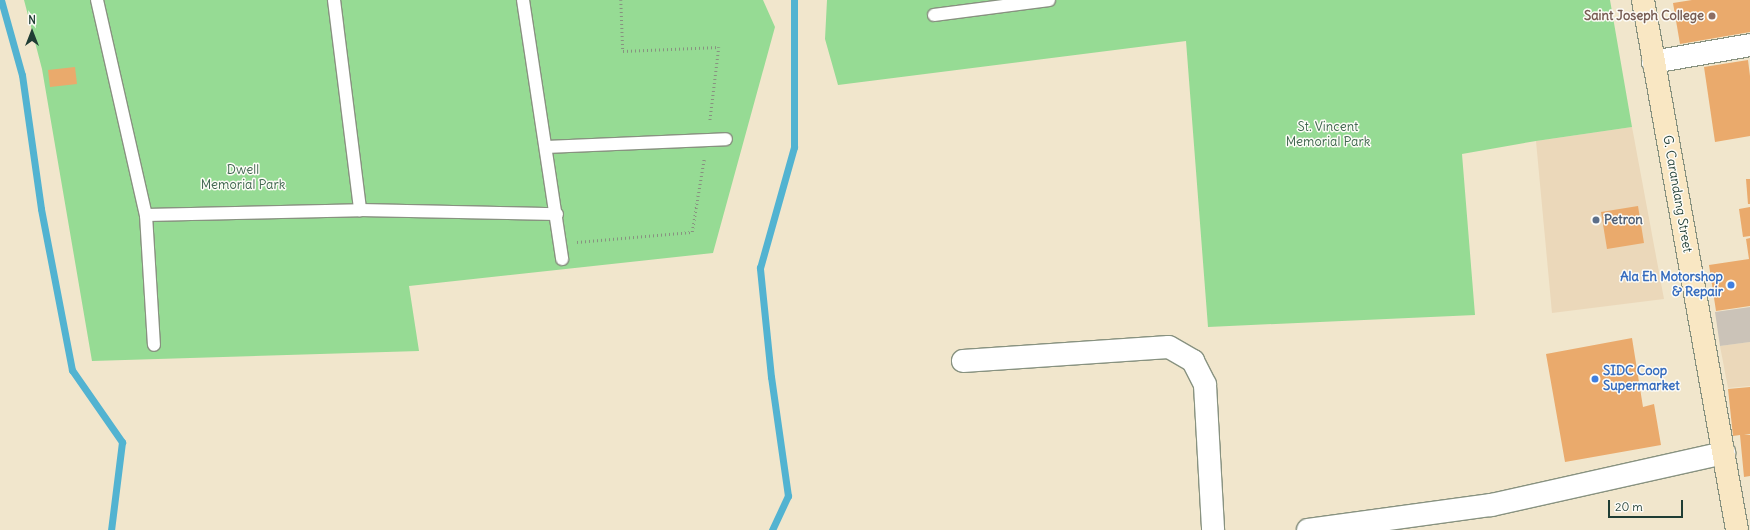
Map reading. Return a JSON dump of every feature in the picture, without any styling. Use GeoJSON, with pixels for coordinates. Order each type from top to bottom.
{"type":"FeatureCollection","features":[{"type":"Feature","properties":{"kind":"main road","name":"G. Carandang Street"},"geometry":{"type":"LineString","coordinates":[[1643,0],[1737,530]]}},
{"type":"Feature","properties":{"kind":"street"},"geometry":{"type":"LineString","coordinates":[[1653,62],[1750,45]]}},
{"type":"Feature","properties":{"kind":"street"},"geometry":{"type":"LineString","coordinates":[[963,360],[1169,347],[1193,360],[1205,385],[1213,530]]}},
{"type":"Feature","properties":{"kind":"street"},"geometry":{"type":"LineString","coordinates":[[1308,530],[1491,505],[1724,453]]}},
{"type":"Feature","properties":{"kind":"lane"},"geometry":{"type":"LineString","coordinates":[[97,0],[146,215],[154,345]]}},
{"type":"Feature","properties":{"kind":"lane"},"geometry":{"type":"LineString","coordinates":[[334,0],[360,210]]}},
{"type":"Feature","properties":{"kind":"lane"},"geometry":{"type":"LineString","coordinates":[[523,0],[557,214],[562,259]]}},
{"type":"Feature","properties":{"kind":"lane"},"geometry":{"type":"LineString","coordinates":[[934,15],[1050,0]]}},
{"type":"Feature","properties":{"kind":"lane"},"geometry":{"type":"LineString","coordinates":[[546,147],[726,139]]}},
{"type":"Feature","properties":{"kind":"lane"},"geometry":{"type":"LineString","coordinates":[[146,215],[360,210],[557,214]]}},
{"type":"Feature","properties":{"kind":"shaded area","name":"Petron"},"geometry":{"type":"Polygon","coordinates":[[[1632,127],[1664,299],[1552,313],[1536,141],[1632,127]]]}},
{"type":"Feature","properties":{"kind":"shaded area"},"geometry":{"type":"Polygon","coordinates":[[[1750,307],[1750,342],[1720,346],[1715,312],[1750,307]]]}},
{"type":"Feature","properties":{"kind":"shaded area"},"geometry":{"type":"Polygon","coordinates":[[[1750,342],[1750,386],[1728,388],[1720,346],[1750,342]]]}},
{"type":"Feature","properties":{"kind":"green space","name":"Dwell Memorial Park"},"geometry":{"type":"Polygon","coordinates":[[[24,0],[763,0],[775,27],[713,253],[409,286],[419,351],[92,361],[42,69],[24,0]]]}},
{"type":"Feature","properties":{"kind":"green space","name":"St. Vincent Memorial Park"},"geometry":{"type":"Polygon","coordinates":[[[827,0],[1610,0],[1632,127],[1536,141],[1462,154],[1475,315],[1208,327],[1186,41],[838,85],[825,39],[827,0]]]}},
{"type":"Feature","properties":{"kind":"building","name":"Saint Joseph College"},"geometry":{"type":"Polygon","coordinates":[[[1692,0],[1750,0],[1750,32],[1680,44],[1673,3],[1692,0]]]}},
{"type":"Feature","properties":{"kind":"building"},"geometry":{"type":"Polygon","coordinates":[[[1748,60],[1750,76],[1750,136],[1715,142],[1704,67],[1748,60]]]}},
{"type":"Feature","properties":{"kind":"building"},"geometry":{"type":"Polygon","coordinates":[[[75,67],[77,84],[50,87],[48,70],[75,67]]]}},
{"type":"Feature","properties":{"kind":"building"},"geometry":{"type":"Polygon","coordinates":[[[1746,179],[1750,179],[1750,204],[1748,204],[1746,179]]]}},
{"type":"Feature","properties":{"kind":"building"},"geometry":{"type":"Polygon","coordinates":[[[1638,206],[1644,243],[1607,249],[1601,212],[1638,206]]]}},
{"type":"Feature","properties":{"kind":"building"},"geometry":{"type":"Polygon","coordinates":[[[1750,207],[1750,236],[1743,237],[1739,209],[1750,207]]]}},
{"type":"Feature","properties":{"kind":"building","name":"Ala Eh Motorshop & Repair"},"geometry":{"type":"Polygon","coordinates":[[[1750,238],[1750,306],[1716,311],[1709,265],[1749,259],[1746,239],[1750,238]]]}},
{"type":"Feature","properties":{"kind":"building","name":"SIDC Coop Supermarket"},"geometry":{"type":"Polygon","coordinates":[[[1632,338],[1643,407],[1654,404],[1661,445],[1565,462],[1546,354],[1632,338]]]}},
{"type":"Feature","properties":{"kind":"building"},"geometry":{"type":"Polygon","coordinates":[[[1750,387],[1750,434],[1744,435],[1750,435],[1750,476],[1744,477],[1740,435],[1733,436],[1728,389],[1750,387]]]}},
{"type":"Feature","properties":{"kind":"waterway"},"geometry":{"type":"LineString","coordinates":[[1,0],[22,75],[41,209],[72,370],[122,442],[111,530]]}},
{"type":"Feature","properties":{"kind":"waterway"},"geometry":{"type":"LineString","coordinates":[[772,530],[788,496],[771,377],[760,268],[794,147],[794,0]]}},
{"type":"Feature","properties":{"kind":"place","name":"Saint Joseph College"},"geometry":{"type":"Point","coordinates":[1712,16]}},
{"type":"Feature","properties":{"kind":"place","name":"Petron"},"geometry":{"type":"Point","coordinates":[1596,220]}},
{"type":"Feature","properties":{"kind":"place","name":"Ala Eh Motorshop & Repair"},"geometry":{"type":"Point","coordinates":[1731,285]}},
{"type":"Feature","properties":{"kind":"place","name":"SIDC Coop Supermarket"},"geometry":{"type":"Point","coordinates":[1595,379]}}]}
